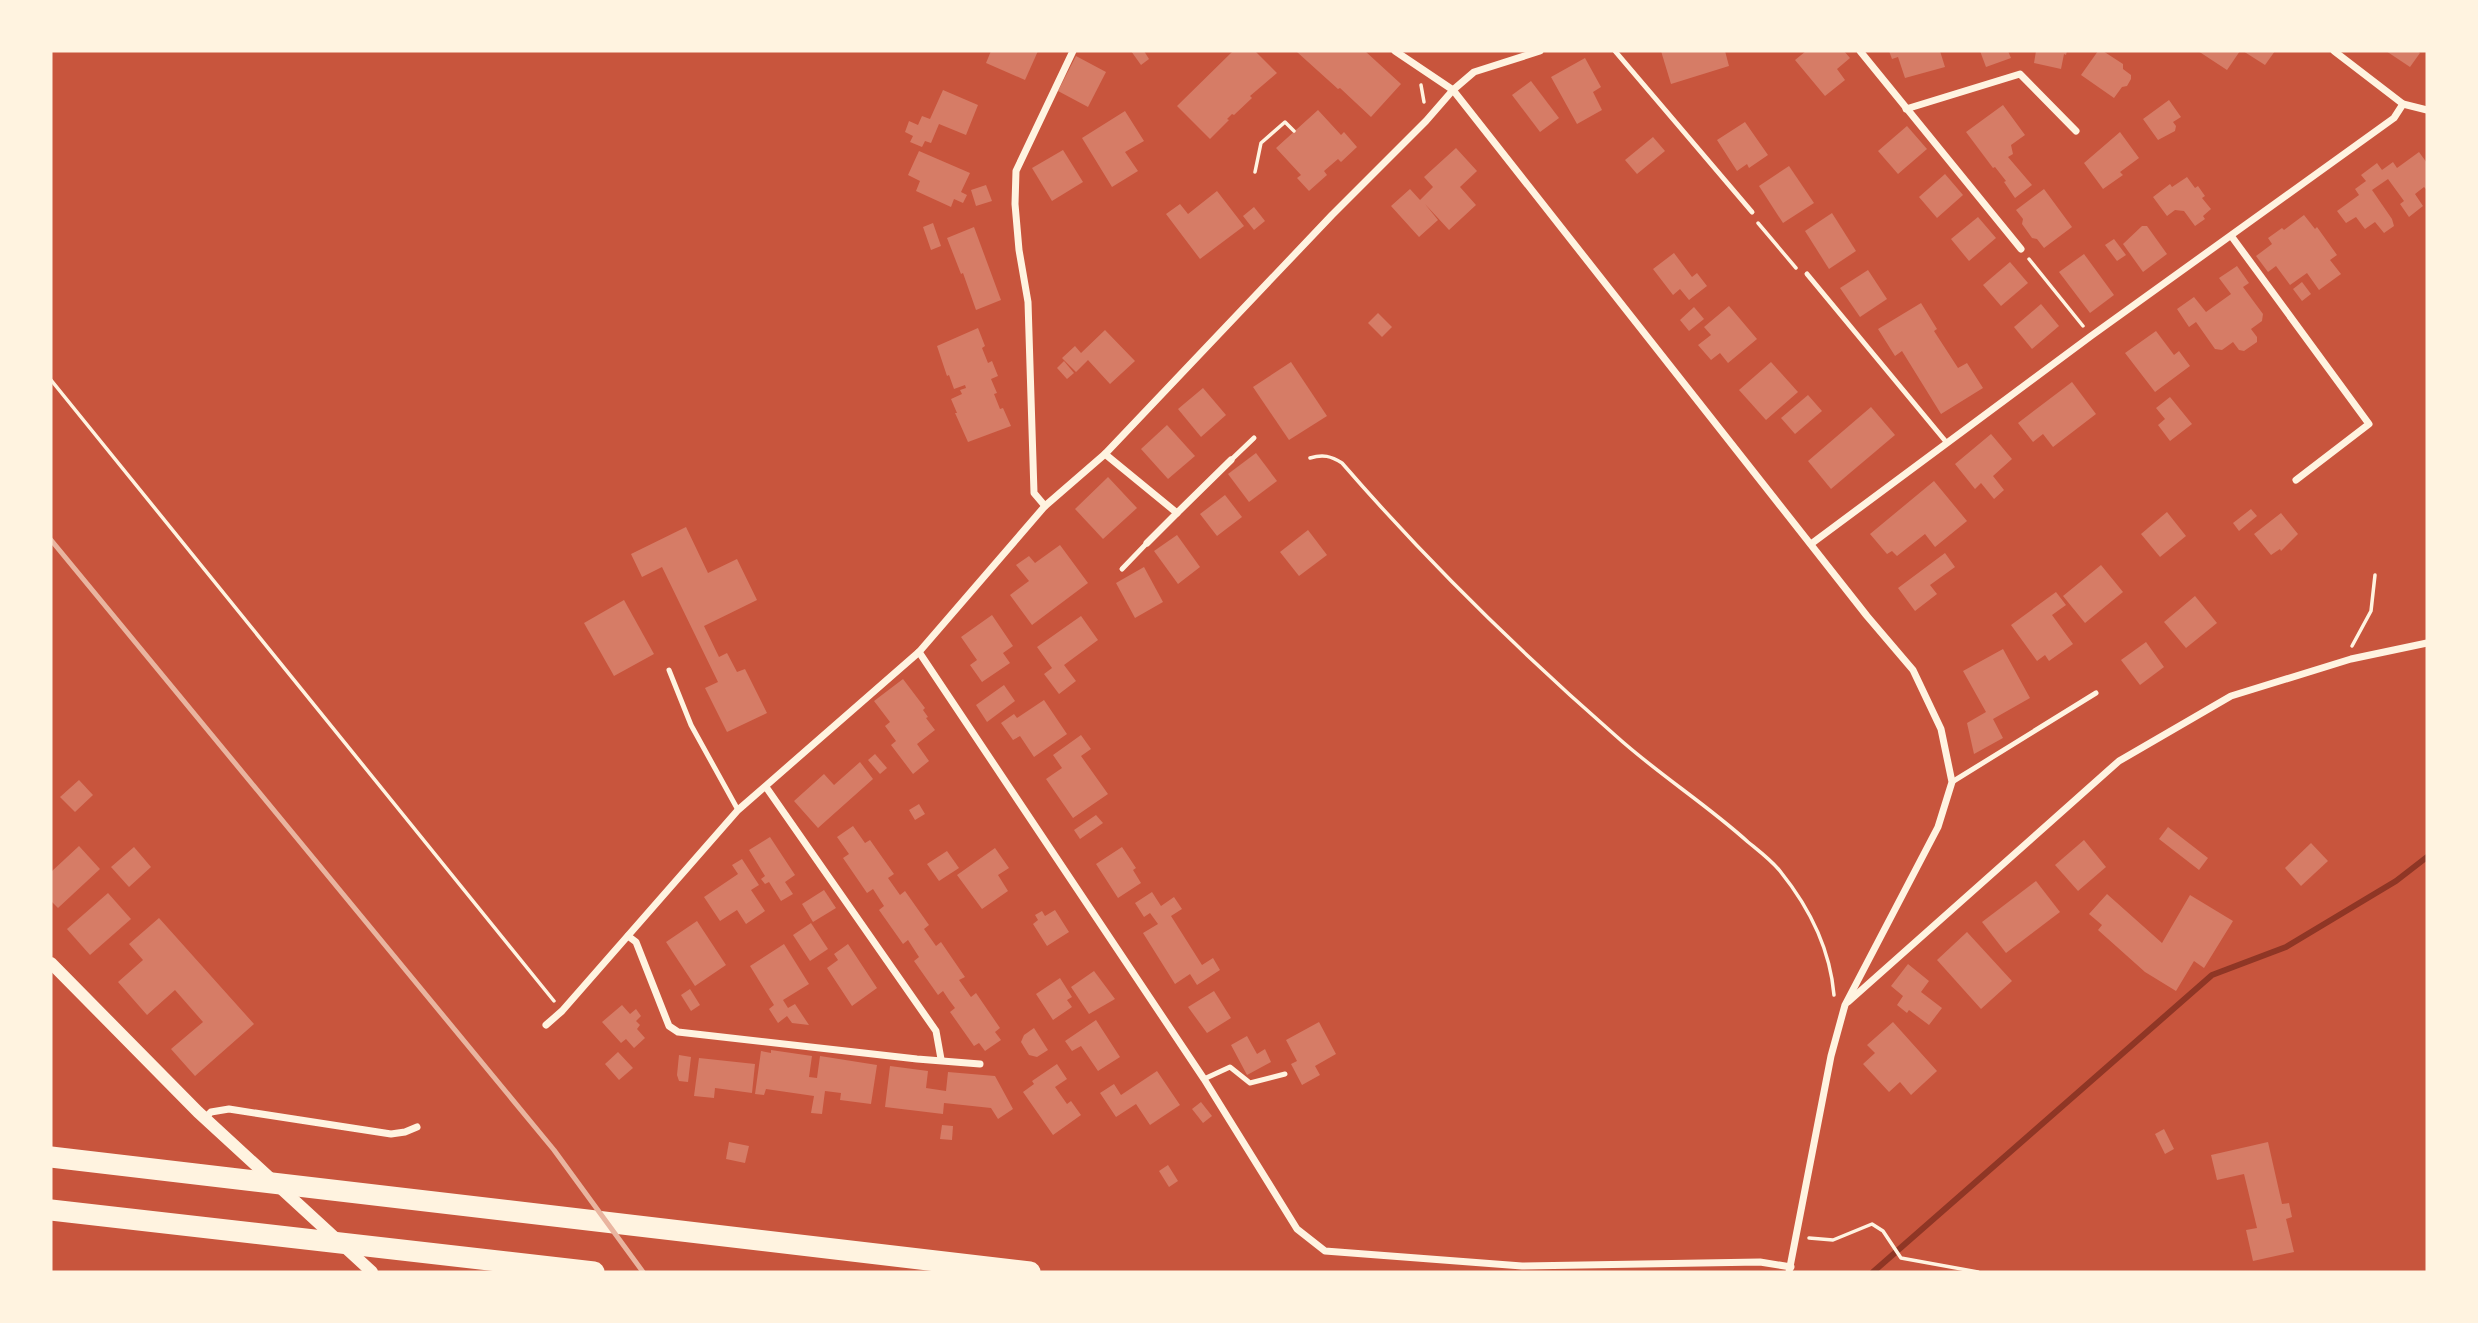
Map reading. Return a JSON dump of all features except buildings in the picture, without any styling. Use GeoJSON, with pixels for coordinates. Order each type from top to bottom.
{"type":"FeatureCollection","features":[{"type":"Feature","properties":{"kind":"highway"},"geometry":{"type":"LineString","coordinates":[[51,1157],[1030,1272]]}},
{"type":"Feature","properties":{"kind":"highway"},"geometry":{"type":"LineString","coordinates":[[51,1210],[594,1272]]}},
{"type":"Feature","properties":{"kind":"street"},"geometry":{"type":"LineString","coordinates":[[1045,506],[1034,493],[1028,302],[1017,227],[1016,171],[1073,51]]}},
{"type":"Feature","properties":{"kind":"street"},"geometry":{"type":"LineString","coordinates":[[919,652],[1204,1079],[1297,1229],[1325,1251],[1522,1266],[1759,1262],[1790,1270],[1831,1056],[1845,1005],[1938,827],[1952,782],[1941,729],[1913,670],[1453,90],[1395,51]]}},
{"type":"Feature","properties":{"kind":"street"},"geometry":{"type":"LineString","coordinates":[[546,1025],[562,1011],[738,810],[919,652],[1045,506],[1105,454],[1453,90],[1474,72],[1540,51]]}},
{"type":"Feature","properties":{"kind":"street"},"geometry":{"type":"LineString","coordinates":[[1860,51],[2021,249]]}},
{"type":"Feature","properties":{"kind":"street"},"geometry":{"type":"LineString","coordinates":[[2334,51],[2403,104],[2427,110]]}},
{"type":"Feature","properties":{"kind":"street"},"geometry":{"type":"LineString","coordinates":[[1906,109],[2020,74],[2076,131]]}},
{"type":"Feature","properties":{"kind":"street"},"geometry":{"type":"LineString","coordinates":[[1811,544],[2091,336],[2394,118],[2403,104]]}},
{"type":"Feature","properties":{"kind":"street"},"geometry":{"type":"LineString","coordinates":[[2232,237],[2369,424],[2297,480]]}},
{"type":"Feature","properties":{"kind":"street"},"geometry":{"type":"LineString","coordinates":[[1105,454],[1177,513]]}},
{"type":"Feature","properties":{"kind":"street"},"geometry":{"type":"LineString","coordinates":[[1147,543],[1231,460]]}},
{"type":"Feature","properties":{"kind":"street"},"geometry":{"type":"LineString","coordinates":[[1845,1005],[2119,761],[2231,696],[2351,659],[2427,643]]}},
{"type":"Feature","properties":{"kind":"street"},"geometry":{"type":"LineString","coordinates":[[766,788],[936,1031],[941,1059]]}},
{"type":"Feature","properties":{"kind":"street"},"geometry":{"type":"LineString","coordinates":[[628,936],[636,942],[669,1026],[678,1032],[917,1059],[980,1063]]}},
{"type":"Feature","properties":{"kind":"street"},"geometry":{"type":"LineString","coordinates":[[51,963],[205,1118],[372,1272]]}},
{"type":"Feature","properties":{"kind":"street"},"geometry":{"type":"LineString","coordinates":[[205,1118],[211,1112],[229,1110],[391,1134],[417,1127]]}},
{"type":"Feature","properties":{"kind":"lane"},"geometry":{"type":"LineString","coordinates":[[1615,51],[1752,212]]}},
{"type":"Feature","properties":{"kind":"lane"},"geometry":{"type":"LineString","coordinates":[[1807,274],[1947,443]]}},
{"type":"Feature","properties":{"kind":"lane"},"geometry":{"type":"LineString","coordinates":[[1231,460],[1254,439]]}},
{"type":"Feature","properties":{"kind":"lane"},"geometry":{"type":"LineString","coordinates":[[1122,569],[1147,543]]}},
{"type":"Feature","properties":{"kind":"lane"},"geometry":{"type":"LineString","coordinates":[[669,670],[691,725],[738,810]]}},
{"type":"Feature","properties":{"kind":"lane"},"geometry":{"type":"LineString","coordinates":[[1952,782],[2096,693]]}},
{"type":"Feature","properties":{"kind":"lane"},"geometry":{"type":"LineString","coordinates":[[1204,1079],[1230,1067],[1250,1083],[1285,1074]]}},
{"type":"Feature","properties":{"kind":"path"},"geometry":{"type":"LineString","coordinates":[[1411,77],[1421,86],[1426,121]]}},
{"type":"Feature","properties":{"kind":"path"},"geometry":{"type":"LineString","coordinates":[[1255,172],[1261,144],[1285,122],[1294,131]]}},
{"type":"Feature","properties":{"kind":"path"},"geometry":{"type":"LineString","coordinates":[[1752,212],[1795,268],[1807,274]]}},
{"type":"Feature","properties":{"kind":"path"},"geometry":{"type":"LineString","coordinates":[[2021,249],[2091,336]]}},
{"type":"Feature","properties":{"kind":"path"},"geometry":{"type":"LineString","coordinates":[[51,380],[562,1011]]}},
{"type":"Feature","properties":{"kind":"path"},"geometry":{"type":"LineString","coordinates":[[1310,458],[1320,455],[1333,457],[1342,463],[1458,589],[1607,729],[1730,825],[1777,868],[1803,902],[1820,936],[1832,973],[1834,1004]]}},
{"type":"Feature","properties":{"kind":"path"},"geometry":{"type":"LineString","coordinates":[[2351,659],[2352,643],[2371,611],[2375,575]]}},
{"type":"Feature","properties":{"kind":"path"},"geometry":{"type":"LineString","coordinates":[[1797,1236],[1833,1240],[1872,1224],[1883,1231],[1901,1258],[1978,1272]]}},
{"type":"Feature","properties":{"kind":"waterway"},"geometry":{"type":"LineString","coordinates":[[1873,1272],[2212,975],[2286,947],[2396,881],[2427,857]]}},
{"type":"Feature","properties":{"kind":"railway"},"geometry":{"type":"LineString","coordinates":[[51,540],[554,1150],[643,1272]]}}]}
